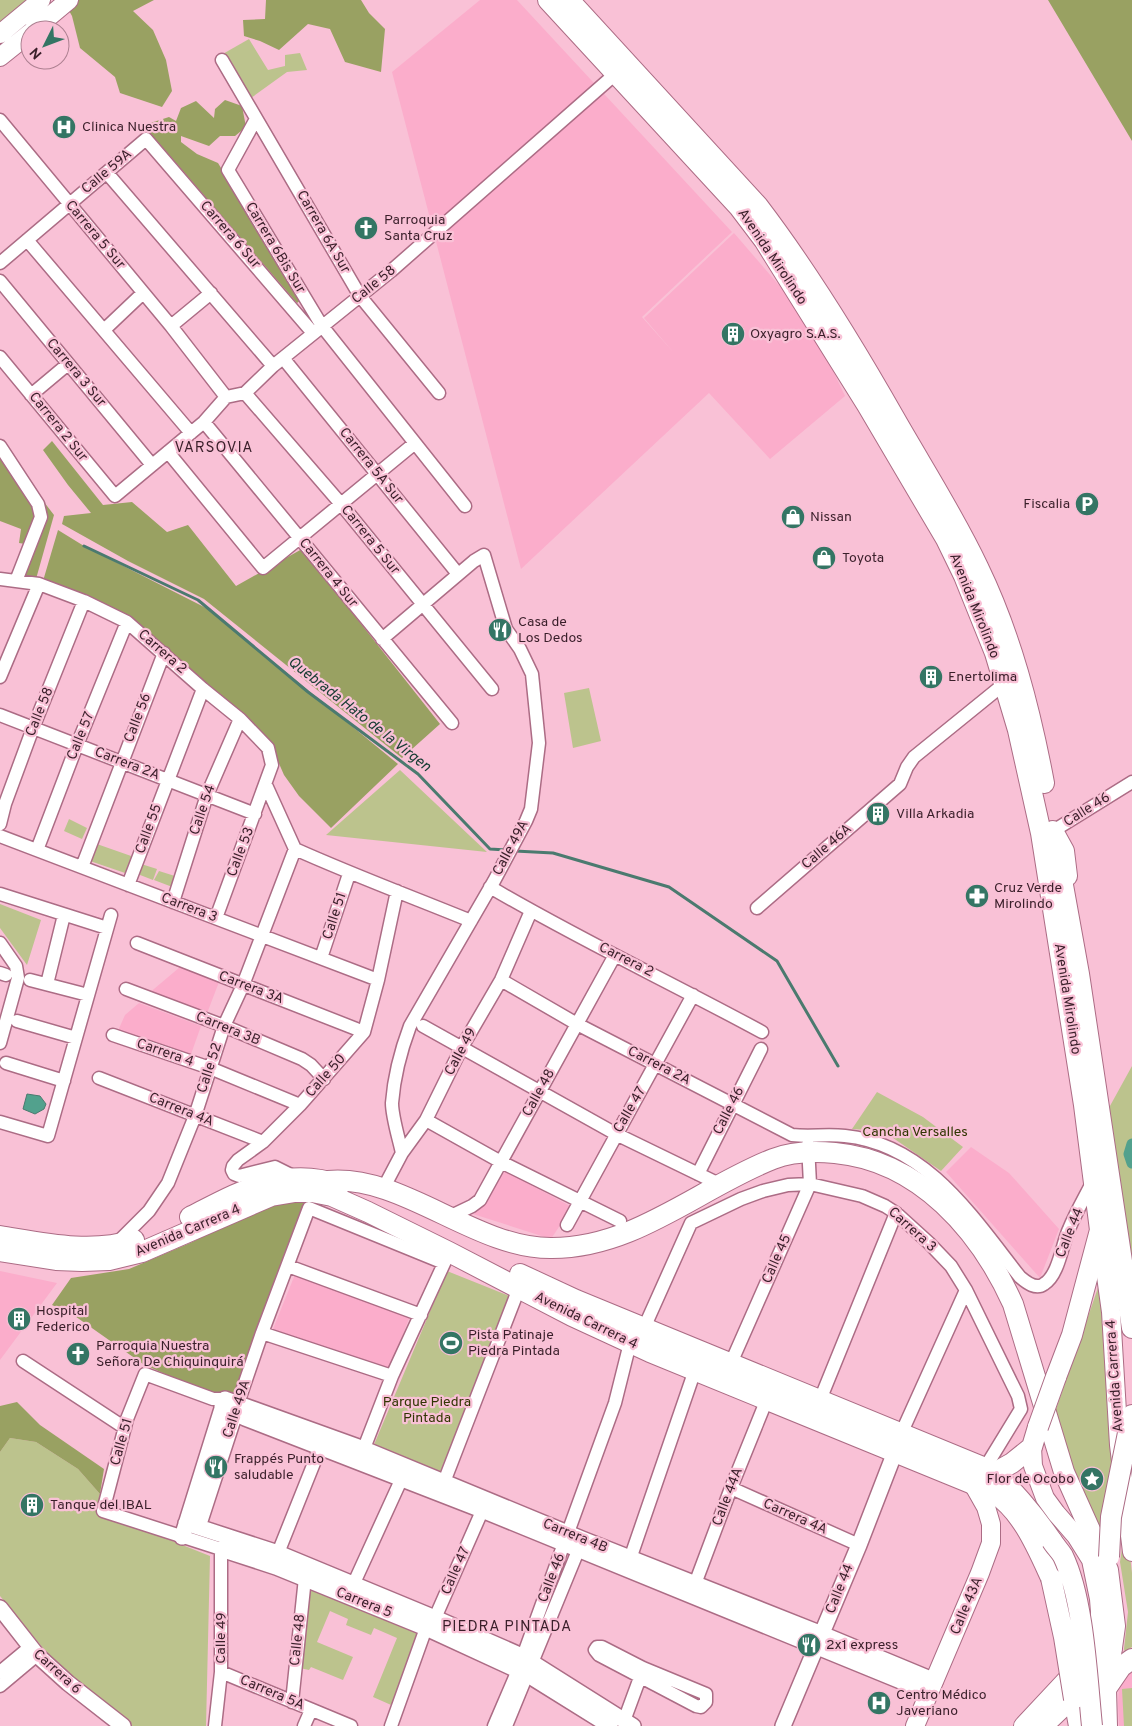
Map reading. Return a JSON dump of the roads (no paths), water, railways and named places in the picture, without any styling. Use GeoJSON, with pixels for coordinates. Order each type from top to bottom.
{"type":"FeatureCollection","features":[{"type":"Feature","properties":{"kind":"main road"},"geometry":{"type":"LineString","coordinates":[[0,34],[41,0]]}},
{"type":"Feature","properties":{"kind":"main road"},"geometry":{"type":"LineString","coordinates":[[45,20],[69,0]]}},
{"type":"Feature","properties":{"kind":"main road","name":"Avenida Mirolindo"},"geometry":{"type":"LineString","coordinates":[[548,0],[621,69],[758,206],[780,235],[857,352],[978,566],[998,612],[1034,732],[1100,1230],[1072,1334],[1032,1447]]}},
{"type":"Feature","properties":{"kind":"main road","name":"Avenida Mirolindo"},"geometry":{"type":"LineString","coordinates":[[569,0],[621,69],[739,207],[764,240],[867,404],[946,539],[970,591],[995,653],[1065,898],[1126,1247],[1132,1328]]}},
{"type":"Feature","properties":{"kind":"main road"},"geometry":{"type":"LineString","coordinates":[[0,58],[20,41]]}},
{"type":"Feature","properties":{"kind":"main road"},"geometry":{"type":"LineString","coordinates":[[375,1200],[446,1216],[521,1245],[552,1248],[605,1241],[634,1230],[756,1166],[792,1153],[808,1144],[878,1162],[911,1178],[942,1202],[987,1257],[1005,1286],[1013,1304],[1064,1472],[1109,1564]]}},
{"type":"Feature","properties":{"kind":"main road","name":"Avenida Carrera 4"},"geometry":{"type":"LineString","coordinates":[[82,1254],[128,1242],[159,1231],[263,1183],[295,1177],[311,1177],[328,1181],[375,1200],[525,1277],[820,1400],[898,1443]]}},
{"type":"Feature","properties":{"kind":"main road","name":"Avenida Carrera 4"},"geometry":{"type":"LineString","coordinates":[[82,1254],[110,1260],[142,1252],[250,1204],[271,1196],[287,1193],[312,1192],[375,1200],[447,1258],[519,1288],[572,1316],[630,1343],[767,1399],[898,1443],[984,1475],[1040,1523],[1062,1556],[1069,1573],[1076,1602],[1092,1726]]}},
{"type":"Feature","properties":{"kind":"main road","name":"Avenida Carrera 4"},"geometry":{"type":"LineString","coordinates":[[1100,1230],[1111,1312],[1119,1445],[1132,1552]]}},
{"type":"Feature","properties":{"kind":"main road"},"geometry":{"type":"LineString","coordinates":[[0,1236],[82,1254]]}},
{"type":"Feature","properties":{"kind":"main road"},"geometry":{"type":"LineString","coordinates":[[0,1251],[56,1260],[82,1254]]}},
{"type":"Feature","properties":{"kind":"main road"},"geometry":{"type":"LineString","coordinates":[[1107,1726],[1106,1690],[1115,1626],[1109,1564],[1111,1517],[1131,1421]]}},
{"type":"Feature","properties":{"kind":"main road"},"geometry":{"type":"LineString","coordinates":[[984,1475],[1012,1463],[1032,1447]]}},
{"type":"Feature","properties":{"kind":"main road"},"geometry":{"type":"LineString","coordinates":[[1023,1726],[1094,1650],[1100,1621],[1099,1599],[1090,1560],[1076,1536],[1045,1498],[1033,1466],[1032,1447]]}},
{"type":"Feature","properties":{"kind":"main road","name":"Avenida Carrera 4"},"geometry":{"type":"LineString","coordinates":[[984,1475],[996,1494],[1014,1512],[1035,1544],[1051,1578],[1064,1637],[1079,1726]]}},
{"type":"Feature","properties":{"kind":"main road","name":"Calle 43A"},"geometry":{"type":"LineString","coordinates":[[916,1726],[991,1543],[991,1524],[986,1507],[984,1475]]}},
{"type":"Feature","properties":{"kind":"main road"},"geometry":{"type":"LineString","coordinates":[[1044,1726],[1064,1707],[1113,1648]]}},
{"type":"Feature","properties":{"kind":"main road"},"geometry":{"type":"LineString","coordinates":[[1106,1690],[1121,1667],[1132,1659]]}},
{"type":"Feature","properties":{"kind":"street","name":"Carrera 6A Sur"},"geometry":{"type":"LineString","coordinates":[[222,60],[360,296],[439,393]]}},
{"type":"Feature","properties":{"kind":"street","name":"Calle 58"},"geometry":{"type":"LineString","coordinates":[[226,397],[245,392],[278,362],[391,271],[621,69]]}},
{"type":"Feature","properties":{"kind":"street","name":"Carrera 6Bis Sur"},"geometry":{"type":"LineString","coordinates":[[256,119],[228,170],[318,329]]}},
{"type":"Feature","properties":{"kind":"street","name":"Carrera 5 Sur"},"geometry":{"type":"LineString","coordinates":[[0,120],[171,326],[226,397]]}},
{"type":"Feature","properties":{"kind":"street","name":"Calle 59A"},"geometry":{"type":"LineString","coordinates":[[0,263],[146,139]]}},
{"type":"Feature","properties":{"kind":"street","name":"Carrera 6 Sur"},"geometry":{"type":"LineString","coordinates":[[146,139],[318,329],[415,443],[465,506]]}},
{"type":"Feature","properties":{"kind":"street","name":"Carrera 5A Sur"},"geometry":{"type":"LineString","coordinates":[[107,173],[211,293],[278,362],[377,474],[458,574]]}},
{"type":"Feature","properties":{"kind":"street"},"geometry":{"type":"LineString","coordinates":[[27,240],[191,433]]}},
{"type":"Feature","properties":{"kind":"street","name":"Carrera 3 Sur"},"geometry":{"type":"LineString","coordinates":[[0,281],[152,465]]}},
{"type":"Feature","properties":{"kind":"street"},"geometry":{"type":"LineString","coordinates":[[104,330],[143,293]]}},
{"type":"Feature","properties":{"kind":"street"},"geometry":{"type":"LineString","coordinates":[[171,326],[211,293]]}},
{"type":"Feature","properties":{"kind":"street","name":"Carrera 2 Sur"},"geometry":{"type":"LineString","coordinates":[[0,357],[115,496],[152,465]]}},
{"type":"Feature","properties":{"kind":"street"},"geometry":{"type":"LineString","coordinates":[[32,395],[68,364]]}},
{"type":"Feature","properties":{"kind":"street","name":"Carrera 5 Sur"},"geometry":{"type":"LineString","coordinates":[[245,392],[341,504],[492,689]]}},
{"type":"Feature","properties":{"kind":"street"},"geometry":{"type":"LineString","coordinates":[[152,465],[204,422],[226,397]]}},
{"type":"Feature","properties":{"kind":"street","name":"Carrera 4 Sur"},"geometry":{"type":"LineString","coordinates":[[204,422],[452,723]]}},
{"type":"Feature","properties":{"kind":"street"},"geometry":{"type":"LineString","coordinates":[[168,452],[263,568],[415,443]]}},
{"type":"Feature","properties":{"kind":"street"},"geometry":{"type":"LineString","coordinates":[[0,446],[38,504],[41,517],[16,581]]}},
{"type":"Feature","properties":{"kind":"street","name":"Calle 49A"},"geometry":{"type":"LineString","coordinates":[[402,1153],[392,1104],[397,1068],[405,1038],[410,1026],[498,874],[529,815],[540,743],[532,674],[520,649],[506,629],[484,556],[474,561],[458,574]]}},
{"type":"Feature","properties":{"kind":"street"},"geometry":{"type":"LineString","coordinates":[[382,639],[458,574]]}},
{"type":"Feature","properties":{"kind":"street","name":"Carrera 2"},"geometry":{"type":"LineString","coordinates":[[0,579],[39,584],[84,601],[127,622],[240,719],[268,748],[272,765],[266,785]]}},
{"type":"Feature","properties":{"kind":"street"},"geometry":{"type":"LineString","coordinates":[[0,677],[39,584]]}},
{"type":"Feature","properties":{"kind":"street","name":"Calle 58"},"geometry":{"type":"LineString","coordinates":[[0,824],[5,804],[33,728],[84,601]]}},
{"type":"Feature","properties":{"kind":"street","name":"Calle 57"},"geometry":{"type":"LineString","coordinates":[[37,850],[127,622]]}},
{"type":"Feature","properties":{"kind":"street","name":"Calle 56"},"geometry":{"type":"LineString","coordinates":[[82,867],[164,653]]}},
{"type":"Feature","properties":{"kind":"street","name":"Calle 46A"},"geometry":{"type":"LineString","coordinates":[[757,908],[900,784],[907,767],[914,757],[1004,684]]}},
{"type":"Feature","properties":{"kind":"street","name":"Calle 55"},"geometry":{"type":"LineString","coordinates":[[128,885],[203,689]]}},
{"type":"Feature","properties":{"kind":"street","name":"Carrera 2A"},"geometry":{"type":"LineString","coordinates":[[0,715],[255,814]]}},
{"type":"Feature","properties":{"kind":"street","name":"Calle 54"},"geometry":{"type":"LineString","coordinates":[[173,902],[207,795],[240,719]]}},
{"type":"Feature","properties":{"kind":"street","name":"Calle 46"},"geometry":{"type":"LineString","coordinates":[[1047,832],[1132,782]]}},
{"type":"Feature","properties":{"kind":"street"},"geometry":{"type":"LineString","coordinates":[[266,785],[295,849],[349,874],[471,921]]}},
{"type":"Feature","properties":{"kind":"street","name":"Calle 53"},"geometry":{"type":"LineString","coordinates":[[216,918],[266,785]]}},
{"type":"Feature","properties":{"kind":"street","name":"Carrera 3"},"geometry":{"type":"LineString","coordinates":[[0,836],[378,980]]}},
{"type":"Feature","properties":{"kind":"street","name":"Calle 52"},"geometry":{"type":"LineString","coordinates":[[114,1245],[135,1226],[158,1200],[168,1184],[195,1116],[224,1026],[263,936],[295,849]]}},
{"type":"Feature","properties":{"kind":"street","name":"Calle 51"},"geometry":{"type":"LineString","coordinates":[[321,958],[349,874]]}},
{"type":"Feature","properties":{"kind":"street","name":"Carrera 2"},"geometry":{"type":"LineString","coordinates":[[490,887],[531,911],[762,1032]]}},
{"type":"Feature","properties":{"kind":"street","name":"Calle 50"},"geometry":{"type":"LineString","coordinates":[[295,1177],[275,1167],[238,1176],[232,1170],[233,1166],[263,1142],[300,1105],[364,1032],[378,980],[397,891]]}},
{"type":"Feature","properties":{"kind":"street"},"geometry":{"type":"LineString","coordinates":[[0,894],[107,928]]}},
{"type":"Feature","properties":{"kind":"street","name":"Calle 49"},"geometry":{"type":"LineString","coordinates":[[375,1200],[402,1153],[426,1120],[462,1047],[501,980],[531,911]]}},
{"type":"Feature","properties":{"kind":"street"},"geometry":{"type":"LineString","coordinates":[[47,984],[64,915]]}},
{"type":"Feature","properties":{"kind":"street"},"geometry":{"type":"LineString","coordinates":[[0,1122],[48,1136],[110,915]]}},
{"type":"Feature","properties":{"kind":"street"},"geometry":{"type":"LineString","coordinates":[[0,943],[16,966],[18,978],[0,1043]]}},
{"type":"Feature","properties":{"kind":"street","name":"Carrera 3A"},"geometry":{"type":"LineString","coordinates":[[137,943],[364,1032]]}},
{"type":"Feature","properties":{"kind":"street","name":"Calle 48"},"geometry":{"type":"LineString","coordinates":[[446,1216],[472,1206],[480,1200],[615,955]]}},
{"type":"Feature","properties":{"kind":"street"},"geometry":{"type":"LineString","coordinates":[[30,980],[88,995]]}},
{"type":"Feature","properties":{"kind":"street","name":"Carrera 2A"},"geometry":{"type":"LineString","coordinates":[[501,980],[577,1024],[808,1144],[845,1136],[881,1144],[908,1158],[936,1178],[962,1204],[1020,1277],[1029,1284],[1036,1286],[1044,1285]]}},
{"type":"Feature","properties":{"kind":"street","name":"Carrera 3B"},"geometry":{"type":"LineString","coordinates":[[126,989],[224,1026],[302,1059],[311,1065],[324,1079]]}},
{"type":"Feature","properties":{"kind":"street","name":"Calle 47"},"geometry":{"type":"LineString","coordinates":[[567,1225],[693,995]]}},
{"type":"Feature","properties":{"kind":"street"},"geometry":{"type":"LineString","coordinates":[[18,1022],[76,1038]]}},
{"type":"Feature","properties":{"kind":"street"},"geometry":{"type":"LineString","coordinates":[[423,1026],[616,1134],[721,1185]]}},
{"type":"Feature","properties":{"kind":"street","name":"Carrera 4"},"geometry":{"type":"LineString","coordinates":[[113,1035],[210,1068],[300,1105]]}},
{"type":"Feature","properties":{"kind":"street","name":"Calle 46"},"geometry":{"type":"LineString","coordinates":[[698,1174],[761,1049]]}},
{"type":"Feature","properties":{"kind":"street"},"geometry":{"type":"LineString","coordinates":[[6,1064],[64,1081]]}},
{"type":"Feature","properties":{"kind":"street","name":"Carrera 4A"},"geometry":{"type":"LineString","coordinates":[[99,1078],[263,1142]]}},
{"type":"Feature","properties":{"kind":"street"},"geometry":{"type":"LineString","coordinates":[[426,1120],[502,1162],[620,1221]]}},
{"type":"Feature","properties":{"kind":"street"},"geometry":{"type":"LineString","coordinates":[[0,1133],[18,1128]]}},
{"type":"Feature","properties":{"kind":"street","name":"Calle 45"},"geometry":{"type":"LineString","coordinates":[[730,1363],[810,1184],[808,1144]]}},
{"type":"Feature","properties":{"kind":"street","name":"Calle 44"},"geometry":{"type":"LineString","coordinates":[[1044,1285],[1051,1278],[1055,1270],[1068,1229],[1094,1180]]}},
{"type":"Feature","properties":{"kind":"street","name":"Carrera 3"},"geometry":{"type":"LineString","coordinates":[[644,1328],[691,1223],[741,1199],[788,1185],[810,1184],[862,1196],[896,1213],[951,1266],[966,1290],[1018,1396],[1021,1409],[984,1475]]}},
{"type":"Feature","properties":{"kind":"street","name":"Calle 49A"},"geometry":{"type":"LineString","coordinates":[[189,1529],[227,1404],[262,1333],[309,1208],[447,1258]]}},
{"type":"Feature","properties":{"kind":"street"},"geometry":{"type":"LineString","coordinates":[[820,1400],[896,1213]]}},
{"type":"Feature","properties":{"kind":"street"},"geometry":{"type":"LineString","coordinates":[[361,1456],[392,1376],[447,1258]]}},
{"type":"Feature","properties":{"kind":"street"},"geometry":{"type":"LineString","coordinates":[[288,1266],[421,1315]]}},
{"type":"Feature","properties":{"kind":"street"},"geometry":{"type":"LineString","coordinates":[[444,1482],[519,1288]]}},
{"type":"Feature","properties":{"kind":"street","name":"Calle 44"},"geometry":{"type":"LineString","coordinates":[[782,1726],[859,1545],[898,1443],[966,1290]]}},
{"type":"Feature","properties":{"kind":"street"},"geometry":{"type":"LineString","coordinates":[[262,1333],[392,1376]]}},
{"type":"Feature","properties":{"kind":"street","name":"Calle 46"},"geometry":{"type":"LineString","coordinates":[[506,1726],[525,1666],[573,1542],[615,1403],[630,1343]]}},
{"type":"Feature","properties":{"kind":"street"},"geometry":{"type":"LineString","coordinates":[[23,1361],[125,1428]]}},
{"type":"Feature","properties":{"kind":"street"},"geometry":{"type":"LineString","coordinates":[[630,1558],[695,1370]]}},
{"type":"Feature","properties":{"kind":"street","name":"Calle 51"},"geometry":{"type":"LineString","coordinates":[[103,1511],[125,1428],[145,1374]]}},
{"type":"Feature","properties":{"kind":"street","name":"Carrera 4B"},"geometry":{"type":"LineString","coordinates":[[145,1374],[361,1456],[444,1482],[485,1505]]}},
{"type":"Feature","properties":{"kind":"street","name":"Calle 44A"},"geometry":{"type":"LineString","coordinates":[[692,1590],[767,1399]]}},
{"type":"Feature","properties":{"kind":"street","name":"Carrera 4B"},"geometry":{"type":"LineString","coordinates":[[227,1404],[320,1448],[361,1456],[401,1480],[485,1505],[933,1687]]}},
{"type":"Feature","properties":{"kind":"street"},"geometry":{"type":"LineString","coordinates":[[277,1560],[320,1448]]}},
{"type":"Feature","properties":{"kind":"street"},"geometry":{"type":"LineString","coordinates":[[354,1583],[401,1480]]}},
{"type":"Feature","properties":{"kind":"street","name":"Carrera 4A"},"geometry":{"type":"LineString","coordinates":[[731,1488],[859,1545]]}},
{"type":"Feature","properties":{"kind":"street","name":"Calle 47"},"geometry":{"type":"LineString","coordinates":[[391,1726],[431,1623],[485,1505]]}},
{"type":"Feature","properties":{"kind":"street","name":"Carrera 5"},"geometry":{"type":"LineString","coordinates":[[103,1511],[189,1529],[277,1560],[354,1583],[431,1623],[525,1666],[622,1724]]}},
{"type":"Feature","properties":{"kind":"street","name":"Carrera 5"},"geometry":{"type":"LineString","coordinates":[[189,1529],[221,1549],[277,1560],[305,1578],[431,1623]]}},
{"type":"Feature","properties":{"kind":"street","name":"Carrera 4B"},"geometry":{"type":"LineString","coordinates":[[573,1542],[630,1558],[692,1590]]}},
{"type":"Feature","properties":{"kind":"street","name":"Calle 49"},"geometry":{"type":"LineString","coordinates":[[215,1726],[221,1672],[221,1549]]}},
{"type":"Feature","properties":{"kind":"street","name":"Calle 48"},"geometry":{"type":"LineString","coordinates":[[292,1702],[305,1578]]}},
{"type":"Feature","properties":{"kind":"street","name":"Carrera 6"},"geometry":{"type":"LineString","coordinates":[[0,1608],[33,1651],[118,1725]]}},
{"type":"Feature","properties":{"kind":"street"},"geometry":{"type":"LineString","coordinates":[[0,1672],[33,1651]]}},
{"type":"Feature","properties":{"kind":"street"},"geometry":{"type":"LineString","coordinates":[[0,1686],[33,1651]]}},
{"type":"Feature","properties":{"kind":"street","name":"Calle 46"},"geometry":{"type":"LineString","coordinates":[[494,1726],[525,1666]]}},
{"type":"Feature","properties":{"kind":"street","name":"Carrera 5A"},"geometry":{"type":"LineString","coordinates":[[221,1672],[351,1726]]}},
{"type":"Feature","properties":{"kind":"street"},"geometry":{"type":"LineString","coordinates":[[622,1724],[642,1673]]}},
{"type":"Feature","properties":{"kind":"street"},"geometry":{"type":"LineString","coordinates":[[304,1726],[311,1710]]}},
{"type":"Feature","properties":{"kind":"waterway","name":"Quebrada Hato de la Virgen"},"geometry":{"type":"LineString","coordinates":[[84,546],[198,600],[308,692],[418,774],[490,849],[506,850]]}},
{"type":"Feature","properties":{"kind":"waterway","name":"Quebrada Hato de la Virgen"},"geometry":{"type":"LineString","coordinates":[[515,851],[553,853],[669,887],[777,961],[838,1066]]}},
{"type":"Feature","properties":{"kind":"waterway"},"geometry":{"type":"LineString","coordinates":[[1132,1144],[1129,1154],[1132,1163]]}},
{"type":"Feature","properties":{"kind":"place","name":"Clinica Nuestra"},"geometry":{"type":"Point","coordinates":[64,127]}},
{"type":"Feature","properties":{"kind":"place","name":"Parroquia Santa Cruz"},"geometry":{"type":"Point","coordinates":[366,228]}},
{"type":"Feature","properties":{"kind":"place","name":"Oxyagro S.A.S."},"geometry":{"type":"Point","coordinates":[733,334]}},
{"type":"Feature","properties":{"kind":"place","name":"Fiscalia"},"geometry":{"type":"Point","coordinates":[1087,504]}},
{"type":"Feature","properties":{"kind":"place","name":"Nissan"},"geometry":{"type":"Point","coordinates":[793,517]}},
{"type":"Feature","properties":{"kind":"place","name":"Toyota"},"geometry":{"type":"Point","coordinates":[824,558]}},
{"type":"Feature","properties":{"kind":"place","name":"Casa de Los Dedos"},"geometry":{"type":"Point","coordinates":[500,630]}},
{"type":"Feature","properties":{"kind":"place","name":"Enertolima"},"geometry":{"type":"Point","coordinates":[931,677]}},
{"type":"Feature","properties":{"kind":"place","name":"Villa Arkadia"},"geometry":{"type":"Point","coordinates":[878,814]}},
{"type":"Feature","properties":{"kind":"place","name":"Cruz Verde Mirolindo"},"geometry":{"type":"Point","coordinates":[977,896]}},
{"type":"Feature","properties":{"kind":"place","name":"Hospital Federico"},"geometry":{"type":"Point","coordinates":[19,1319]}},
{"type":"Feature","properties":{"kind":"place","name":"Pista Patinaje Piedra Pintada"},"geometry":{"type":"Point","coordinates":[451,1343]}},
{"type":"Feature","properties":{"kind":"place","name":"Parroquia Nuestra Señora De Chiquinquirá"},"geometry":{"type":"Point","coordinates":[78,1354]}},
{"type":"Feature","properties":{"kind":"place","name":"Frappe´s Punto saludable"},"geometry":{"type":"Point","coordinates":[216,1467]}},
{"type":"Feature","properties":{"kind":"place","name":"Flor de Ocobo"},"geometry":{"type":"Point","coordinates":[1092,1479]}},
{"type":"Feature","properties":{"kind":"place","name":"Tanque del IBAL"},"geometry":{"type":"Point","coordinates":[32,1505]}},
{"type":"Feature","properties":{"kind":"place","name":"2x1 express"},"geometry":{"type":"Point","coordinates":[809,1645]}},
{"type":"Feature","properties":{"kind":"place","name":"Centro Médico Javeriano"},"geometry":{"type":"Point","coordinates":[879,1703]}},
{"type":"Feature","properties":{"kind":"district","name":"VARSOVIA"},"geometry":{"type":"Point","coordinates":[214,448]}},
{"type":"Feature","properties":{"kind":"district","name":"PIEDRA PINTADA"},"geometry":{"type":"Point","coordinates":[507,1627]}},
{"type":"Feature","properties":{"kind":"park label","name":"Cancha Versalles"},"geometry":{"type":"Point","coordinates":[915,1132]}},
{"type":"Feature","properties":{"kind":"park label","name":"Parque Piedra Pintada"},"geometry":{"type":"Point","coordinates":[427,1410]}}]}
